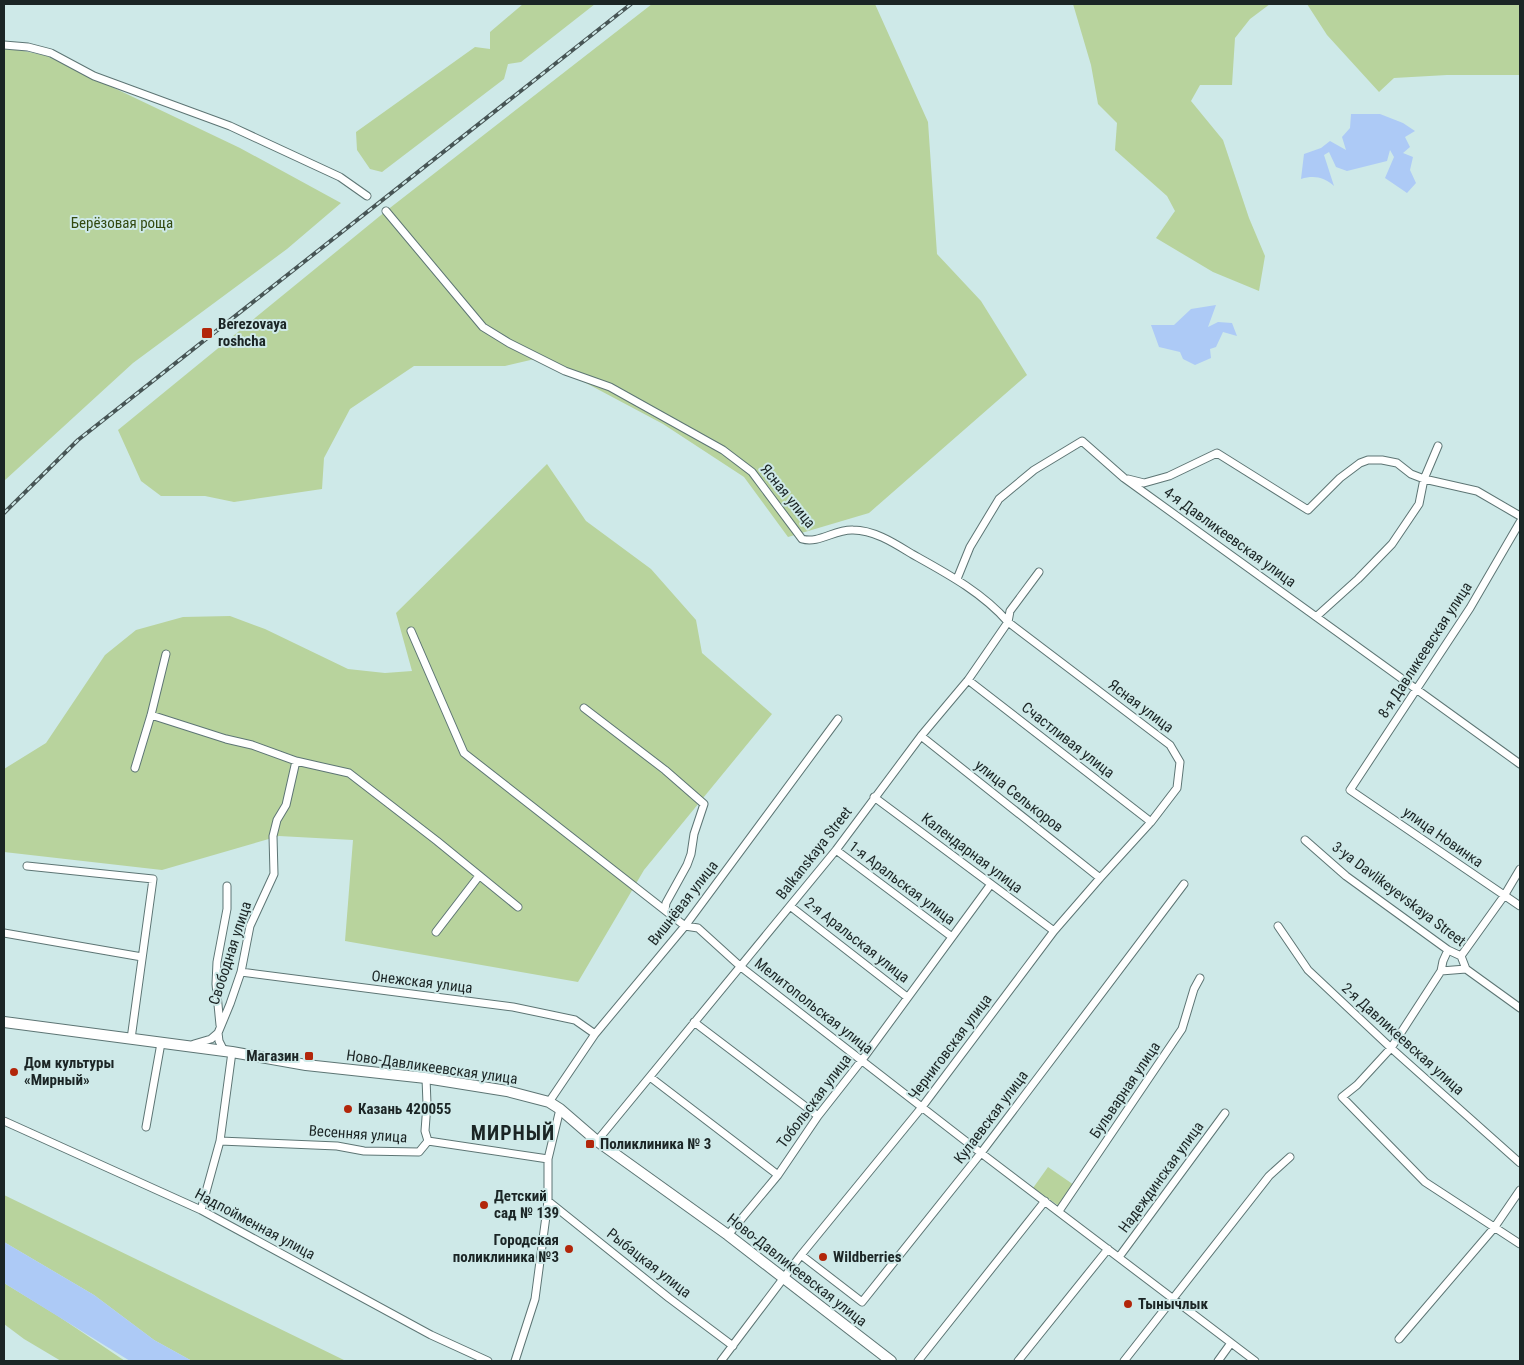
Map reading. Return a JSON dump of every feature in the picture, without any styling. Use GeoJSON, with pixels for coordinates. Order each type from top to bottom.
{"type":"FeatureCollection","features":[{"type":"Feature","properties":{"kind":"street"},"geometry":{"type":"LineString","coordinates":[[4,44],[28,47],[51,53],[94,76],[230,126],[340,177],[367,196]]}},
{"type":"Feature","properties":{"kind":"street","name":"Ясная улица"},"geometry":{"type":"LineString","coordinates":[[386,211],[483,328],[508,343],[565,371],[610,387],[723,450],[752,472],[802,539],[810,542],[852,530],[877,534],[957,578],[998,610],[1008,622],[1170,745]]}},
{"type":"Feature","properties":{"kind":"street","name":"4-я Давликеевская улица"},"geometry":{"type":"LineString","coordinates":[[957,578],[970,547],[999,499],[1034,470],[1082,441],[1124,478],[1318,616],[1520,764]]}},
{"type":"Feature","properties":{"kind":"street"},"geometry":{"type":"LineString","coordinates":[[1318,616],[1392,544],[1418,504],[1424,479],[1438,446]]}},
{"type":"Feature","properties":{"kind":"street"},"geometry":{"type":"LineString","coordinates":[[1124,478],[1144,483],[1169,476],[1217,454],[1308,510],[1340,478],[1360,463],[1368,460],[1382,460],[1397,463],[1411,474],[1424,479],[1477,491],[1520,516]]}},
{"type":"Feature","properties":{"kind":"street","name":"8-я Давликеевская улица"},"geometry":{"type":"LineString","coordinates":[[1350,790],[1470,608],[1520,522]]}},
{"type":"Feature","properties":{"kind":"street","name":"Balkanskaya Street"},"geometry":{"type":"LineString","coordinates":[[597,1141],[836,850],[921,736],[968,680],[1008,622],[1010,611],[1039,572]]}},
{"type":"Feature","properties":{"kind":"street","name":"Мелитопольская улица"},"geometry":{"type":"LineString","coordinates":[[411,632],[464,753],[685,926],[698,928],[741,967],[981,1153],[1255,1361]]}},
{"type":"Feature","properties":{"kind":"street"},"geometry":{"type":"LineString","coordinates":[[135,768],[151,715],[166,654]]}},
{"type":"Feature","properties":{"kind":"street","name":"Счастливая улица"},"geometry":{"type":"LineString","coordinates":[[968,680],[1151,822]]}},
{"type":"Feature","properties":{"kind":"street"},"geometry":{"type":"LineString","coordinates":[[584,708],[664,770],[704,804],[704,809],[694,834],[689,860],[666,903],[665,910]]}},
{"type":"Feature","properties":{"kind":"street"},"geometry":{"type":"LineString","coordinates":[[151,715],[226,739],[252,745],[296,761],[349,773],[518,907]]}},
{"type":"Feature","properties":{"kind":"street","name":"Вишнёвая улица"},"geometry":{"type":"LineString","coordinates":[[549,1102],[595,1034],[685,926],[838,719]]}},
{"type":"Feature","properties":{"kind":"street","name":"улица Селькоров"},"geometry":{"type":"LineString","coordinates":[[921,736],[1100,878]]}},
{"type":"Feature","properties":{"kind":"street","name":"Черниговская улица"},"geometry":{"type":"LineString","coordinates":[[721,1361],[801,1255],[922,1107],[1054,931],[1151,822],[1177,788],[1180,762],[1170,745]]}},
{"type":"Feature","properties":{"kind":"street","name":"Свободная улица"},"geometry":{"type":"LineString","coordinates":[[218,1033],[241,972],[250,926],[274,874],[273,836],[277,820],[286,805],[296,761]]}},
{"type":"Feature","properties":{"kind":"street","name":"улица Новинка"},"geometry":{"type":"LineString","coordinates":[[1350,790],[1520,906]]}},
{"type":"Feature","properties":{"kind":"street","name":"Календарная улица"},"geometry":{"type":"LineString","coordinates":[[874,797],[1054,931]]}},
{"type":"Feature","properties":{"kind":"street","name":"3-ya Davlikeyevskaya Street"},"geometry":{"type":"LineString","coordinates":[[1305,840],[1346,876],[1448,950],[1461,956],[1466,969],[1520,1008]]}},
{"type":"Feature","properties":{"kind":"street","name":"1-я Аральская улица"},"geometry":{"type":"LineString","coordinates":[[836,850],[952,937]]}},
{"type":"Feature","properties":{"kind":"street"},"geometry":{"type":"LineString","coordinates":[[27,866],[153,880],[131,1039]]}},
{"type":"Feature","properties":{"kind":"street"},"geometry":{"type":"LineString","coordinates":[[1461,956],[1504,896],[1520,869]]}},
{"type":"Feature","properties":{"kind":"street"},"geometry":{"type":"LineString","coordinates":[[436,932],[479,876]]}},
{"type":"Feature","properties":{"kind":"street","name":"Тобольская улица"},"geometry":{"type":"LineString","coordinates":[[728,1235],[778,1175],[818,1116],[862,1060],[907,996],[991,884]]}},
{"type":"Feature","properties":{"kind":"street","name":"Кулаевская улица"},"geometry":{"type":"LineString","coordinates":[[801,1255],[862,1302],[981,1153],[1184,884]]}},
{"type":"Feature","properties":{"kind":"street"},"geometry":{"type":"LineString","coordinates":[[220,1025],[216,984],[217,962],[227,909],[227,886]]}},
{"type":"Feature","properties":{"kind":"street","name":"2-я Аральская улица"},"geometry":{"type":"LineString","coordinates":[[790,906],[907,996]]}},
{"type":"Feature","properties":{"kind":"street","name":"2-я Давликеевская улица"},"geometry":{"type":"LineString","coordinates":[[1278,926],[1308,970],[1391,1048],[1520,1163]]}},
{"type":"Feature","properties":{"kind":"street"},"geometry":{"type":"LineString","coordinates":[[4,933],[142,956]]}},
{"type":"Feature","properties":{"kind":"street"},"geometry":{"type":"LineString","coordinates":[[1448,950],[1443,961],[1442,971],[1391,1048],[1357,1085],[1342,1097],[1425,1182],[1520,1244]]}},
{"type":"Feature","properties":{"kind":"street"},"geometry":{"type":"LineString","coordinates":[[1442,971],[1466,969]]}},
{"type":"Feature","properties":{"kind":"street","name":"Онежская улица"},"geometry":{"type":"LineString","coordinates":[[241,972],[513,1007],[575,1020],[595,1034]]}},
{"type":"Feature","properties":{"kind":"street","name":"Бульварная улица"},"geometry":{"type":"LineString","coordinates":[[1059,1211],[1182,1029],[1194,989],[1200,978]]}},
{"type":"Feature","properties":{"kind":"street","name":"Ново-Давликеевская улица"},"geometry":{"type":"LineString","coordinates":[[4,1022],[186,1046],[306,1065],[426,1078],[507,1091],[549,1102],[560,1109],[597,1141],[728,1235],[891,1361]]}},
{"type":"Feature","properties":{"kind":"street"},"geometry":{"type":"LineString","coordinates":[[694,1022],[818,1116]]}},
{"type":"Feature","properties":{"kind":"street"},"geometry":{"type":"LineString","coordinates":[[186,1046],[211,1039],[218,1033]]}},
{"type":"Feature","properties":{"kind":"street"},"geometry":{"type":"LineString","coordinates":[[201,1210],[220,1141],[228,1052],[219,1041],[218,1033]]}},
{"type":"Feature","properties":{"kind":"street"},"geometry":{"type":"LineString","coordinates":[[146,1127],[161,1043]]}},
{"type":"Feature","properties":{"kind":"street"},"geometry":{"type":"LineString","coordinates":[[650,1077],[778,1175]]}},
{"type":"Feature","properties":{"kind":"street"},"geometry":{"type":"LineString","coordinates":[[426,1078],[425,1131],[428,1141]]}},
{"type":"Feature","properties":{"kind":"street"},"geometry":{"type":"LineString","coordinates":[[515,1361],[535,1299],[548,1201],[548,1159],[560,1109]]}},
{"type":"Feature","properties":{"kind":"street","name":"Надеждинская улица"},"geometry":{"type":"LineString","coordinates":[[1119,1257],[1225,1113]]}},
{"type":"Feature","properties":{"kind":"street","name":"Надпойменная улица"},"geometry":{"type":"LineString","coordinates":[[4,1121],[201,1210],[431,1335],[488,1361]]}},
{"type":"Feature","properties":{"kind":"street","name":"Весенняя улица"},"geometry":{"type":"LineString","coordinates":[[220,1141],[337,1146],[364,1151],[419,1152],[428,1141],[548,1159]]}},
{"type":"Feature","properties":{"kind":"street"},"geometry":{"type":"LineString","coordinates":[[1124,1361],[1269,1176],[1290,1158]]}},
{"type":"Feature","properties":{"kind":"street"},"geometry":{"type":"LineString","coordinates":[[1399,1339],[1494,1228],[1520,1190]]}},
{"type":"Feature","properties":{"kind":"street","name":"Рыбацкая улица"},"geometry":{"type":"LineString","coordinates":[[548,1201],[668,1298],[733,1346]]}},
{"type":"Feature","properties":{"kind":"street"},"geometry":{"type":"LineString","coordinates":[[918,1361],[1045,1201]]}},
{"type":"Feature","properties":{"kind":"street","name":"Надеждинская улица"},"geometry":{"type":"LineString","coordinates":[[1018,1361],[1108,1249]]}},
{"type":"Feature","properties":{"kind":"street"},"geometry":{"type":"LineString","coordinates":[[1218,1361],[1231,1343]]}},
{"type":"Feature","properties":{"kind":"green space"},"geometry":{"type":"Polygon","coordinates":[[[523,4],[595,4],[521,62],[508,64],[504,79],[382,172],[370,169],[357,150],[356,132],[475,47],[490,49],[490,32],[523,4]]]}},
{"type":"Feature","properties":{"kind":"green space"},"geometry":{"type":"Polygon","coordinates":[[[652,4],[875,4],[928,122],[937,254],[981,301],[1027,375],[869,513],[788,537],[744,477],[663,424],[539,358],[505,366],[414,366],[350,409],[324,458],[322,489],[234,502],[205,496],[161,496],[141,481],[118,430],[386,211],[652,4]]]}},
{"type":"Feature","properties":{"kind":"green space"},"geometry":{"type":"Polygon","coordinates":[[[1073,4],[1270,4],[1250,19],[1235,38],[1232,85],[1200,85],[1191,101],[1223,140],[1249,218],[1265,256],[1259,291],[1213,272],[1156,238],[1175,211],[1167,196],[1115,150],[1117,123],[1098,104],[1091,65],[1073,4]]]}},
{"type":"Feature","properties":{"kind":"green space"},"geometry":{"type":"Polygon","coordinates":[[[1307,4],[1520,4],[1520,75],[1447,75],[1394,78],[1379,92],[1327,35],[1307,4]]]}},
{"type":"Feature","properties":{"kind":"green space","name":"Берёзовая роща"},"geometry":{"type":"Polygon","coordinates":[[[4,48],[47,56],[240,148],[341,203],[287,249],[133,363],[4,481],[4,48]]]}},
{"type":"Feature","properties":{"kind":"green space"},"geometry":{"type":"Polygon","coordinates":[[[547,464],[586,521],[651,569],[696,620],[702,653],[772,714],[644,870],[578,982],[345,941],[353,840],[279,836],[162,870],[4,852],[4,769],[46,743],[105,655],[136,630],[183,617],[230,616],[265,629],[348,669],[385,673],[412,671],[396,613],[547,464]]]}},
{"type":"Feature","properties":{"kind":"green space"},"geometry":{"type":"Polygon","coordinates":[[[1048,1167],[1074,1185],[1059,1206],[1033,1188],[1048,1167]]]}},
{"type":"Feature","properties":{"kind":"green space"},"geometry":{"type":"Polygon","coordinates":[[[4,1195],[346,1361],[192,1361],[154,1340],[94,1295],[4,1242],[4,1195]]]}},
{"type":"Feature","properties":{"kind":"green space"},"geometry":{"type":"Polygon","coordinates":[[[4,1283],[58,1316],[125,1361],[61,1361],[24,1339],[4,1324],[4,1283]]]}},
{"type":"Feature","properties":{"kind":"water"},"geometry":{"type":"Polygon","coordinates":[[[1351,114],[1380,114],[1403,123],[1415,131],[1405,137],[1410,147],[1403,153],[1413,157],[1410,170],[1416,183],[1407,193],[1385,178],[1394,157],[1390,150],[1387,161],[1347,171],[1336,167],[1329,152],[1324,155],[1334,186],[1319,178],[1301,179],[1304,154],[1321,148],[1330,141],[1346,150],[1342,137],[1350,128],[1351,114]]]}},
{"type":"Feature","properties":{"kind":"water"},"geometry":{"type":"Polygon","coordinates":[[[1216,305],[1208,327],[1218,322],[1232,323],[1237,336],[1223,332],[1216,347],[1210,349],[1211,358],[1195,365],[1183,359],[1180,352],[1159,347],[1151,325],[1174,325],[1191,309],[1216,305]]]}},
{"type":"Feature","properties":{"kind":"water"},"geometry":{"type":"Polygon","coordinates":[[[4,1242],[94,1295],[154,1340],[192,1361],[130,1361],[4,1283],[4,1242]]]}},
{"type":"Feature","properties":{"kind":"railway"},"geometry":{"type":"LineString","coordinates":[[4,513],[78,440],[631,4]]}},
{"type":"Feature","properties":{"kind":"place","name":"Berezovaya roshcha"},"geometry":{"type":"Point","coordinates":[207,333]}},
{"type":"Feature","properties":{"kind":"place","name":"Магазин"},"geometry":{"type":"Point","coordinates":[309,1056]}},
{"type":"Feature","properties":{"kind":"place","name":"Дом культуры «Мирный»"},"geometry":{"type":"Point","coordinates":[14,1072]}},
{"type":"Feature","properties":{"kind":"place","name":"Казань 420055"},"geometry":{"type":"Point","coordinates":[348,1109]}},
{"type":"Feature","properties":{"kind":"place","name":"Поликлиника № 3"},"geometry":{"type":"Point","coordinates":[590,1144]}},
{"type":"Feature","properties":{"kind":"place","name":"Детский сад № 139"},"geometry":{"type":"Point","coordinates":[484,1205]}},
{"type":"Feature","properties":{"kind":"place","name":"Городская поликлиника №3"},"geometry":{"type":"Point","coordinates":[569,1249]}},
{"type":"Feature","properties":{"kind":"place","name":"Wildberries"},"geometry":{"type":"Point","coordinates":[823,1257]}},
{"type":"Feature","properties":{"kind":"place","name":"Тынычлык"},"geometry":{"type":"Point","coordinates":[1128,1304]}},
{"type":"Feature","properties":{"kind":"district","name":"МИРНЫЙ"},"geometry":{"type":"Point","coordinates":[513,1133]}}]}
